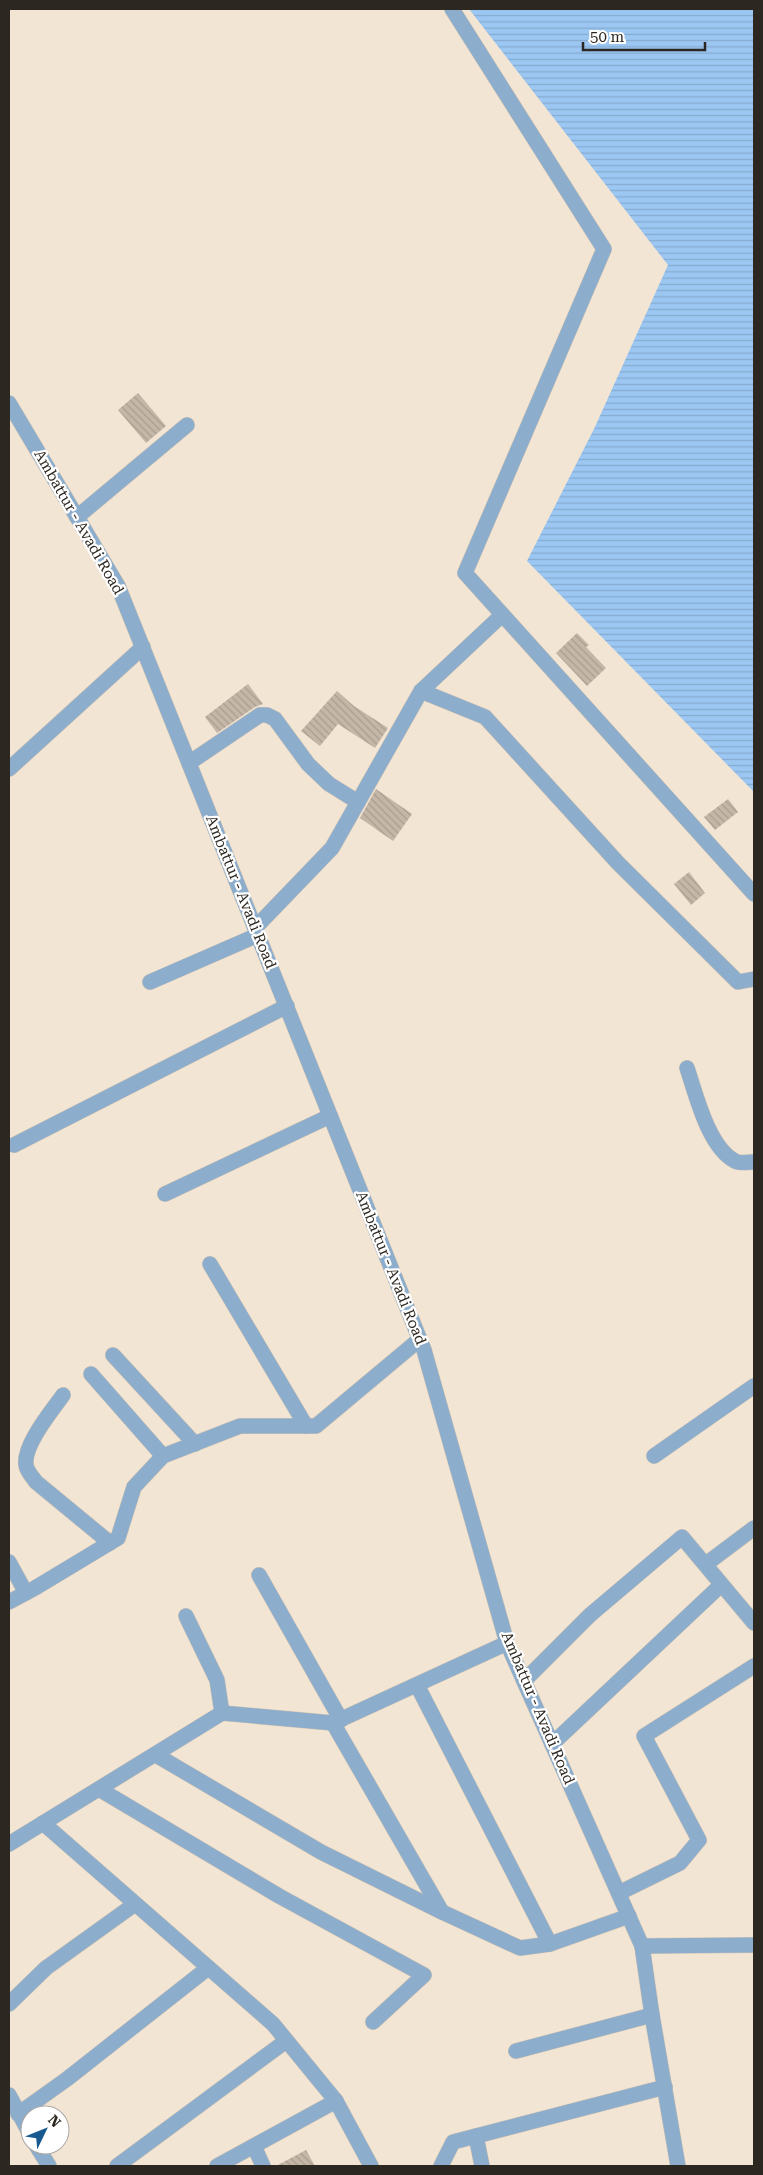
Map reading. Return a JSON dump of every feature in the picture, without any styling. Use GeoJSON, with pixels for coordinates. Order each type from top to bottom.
{"type":"FeatureCollection","features":[{"type":"Feature","properties":{"kind":"street"},"geometry":{"type":"LineString","coordinates":[[452,9],[604,249],[465,573],[754,894]]}},
{"type":"Feature","properties":{"kind":"street","name":"Ambattur - Avadi Road"},"geometry":{"type":"LineString","coordinates":[[9,403],[118,586],[420,1339],[507,1643],[642,1946],[678,2166]]}},
{"type":"Feature","properties":{"kind":"street"},"geometry":{"type":"LineString","coordinates":[[77,517],[187,425]]}},
{"type":"Feature","properties":{"kind":"street"},"geometry":{"type":"LineString","coordinates":[[150,982],[257,932],[332,848],[421,691],[502,615]]}},
{"type":"Feature","properties":{"kind":"street"},"geometry":{"type":"LineString","coordinates":[[9,770],[143,647]]}},
{"type":"Feature","properties":{"kind":"street"},"geometry":{"type":"LineString","coordinates":[[421,691],[485,717],[618,863],[738,982],[754,979]]}},
{"type":"Feature","properties":{"kind":"street"},"geometry":{"type":"LineString","coordinates":[[189,763],[260,715],[267,714],[275,719],[308,764],[330,784],[358,802]]}},
{"type":"Feature","properties":{"kind":"street"},"geometry":{"type":"LineString","coordinates":[[14,1145],[287,1006]]}},
{"type":"Feature","properties":{"kind":"street"},"geometry":{"type":"LineString","coordinates":[[687,1068],[710,1132],[720,1148],[734,1160],[754,1162]]}},
{"type":"Feature","properties":{"kind":"street"},"geometry":{"type":"LineString","coordinates":[[165,1194],[330,1116]]}},
{"type":"Feature","properties":{"kind":"street"},"geometry":{"type":"LineString","coordinates":[[210,1264],[306,1426]]}},
{"type":"Feature","properties":{"kind":"street"},"geometry":{"type":"LineString","coordinates":[[9,1602],[118,1538],[134,1487],[163,1456],[240,1426],[316,1426],[420,1339]]}},
{"type":"Feature","properties":{"kind":"street"},"geometry":{"type":"LineString","coordinates":[[113,1356],[195,1444]]}},
{"type":"Feature","properties":{"kind":"street"},"geometry":{"type":"LineString","coordinates":[[91,1374],[163,1456]]}},
{"type":"Feature","properties":{"kind":"street"},"geometry":{"type":"LineString","coordinates":[[654,1456],[754,1386]]}},
{"type":"Feature","properties":{"kind":"street"},"geometry":{"type":"LineString","coordinates":[[63,1395],[27,1450],[26,1464],[28,1472],[36,1482],[110,1543]]}},
{"type":"Feature","properties":{"kind":"street"},"geometry":{"type":"LineString","coordinates":[[706,1564],[754,1528]]}},
{"type":"Feature","properties":{"kind":"street"},"geometry":{"type":"LineString","coordinates":[[524,1681],[590,1614],[682,1537],[754,1623]]}},
{"type":"Feature","properties":{"kind":"street"},"geometry":{"type":"LineString","coordinates":[[9,1562],[26,1593]]}},
{"type":"Feature","properties":{"kind":"street"},"geometry":{"type":"LineString","coordinates":[[259,1574],[337,1722],[442,1912]]}},
{"type":"Feature","properties":{"kind":"street"},"geometry":{"type":"LineString","coordinates":[[552,1744],[721,1584]]}},
{"type":"Feature","properties":{"kind":"street"},"geometry":{"type":"LineString","coordinates":[[186,1616],[217,1680],[222,1713]]}},
{"type":"Feature","properties":{"kind":"street"},"geometry":{"type":"LineString","coordinates":[[9,1844],[222,1713],[337,1722],[507,1643]]}},
{"type":"Feature","properties":{"kind":"street"},"geometry":{"type":"LineString","coordinates":[[619,1893],[680,1863],[700,1840],[644,1736],[754,1666]]}},
{"type":"Feature","properties":{"kind":"street"},"geometry":{"type":"LineString","coordinates":[[417,1685],[550,1944]]}},
{"type":"Feature","properties":{"kind":"street"},"geometry":{"type":"LineString","coordinates":[[156,1755],[321,1852],[520,1948],[550,1944],[629,1916]]}},
{"type":"Feature","properties":{"kind":"street"},"geometry":{"type":"LineString","coordinates":[[99,1789],[279,1896],[424,1975],[373,2022]]}},
{"type":"Feature","properties":{"kind":"street"},"geometry":{"type":"LineString","coordinates":[[43,1823],[273,2024],[336,2101],[371,2166]]}},
{"type":"Feature","properties":{"kind":"street"},"geometry":{"type":"LineString","coordinates":[[9,2004],[46,1968],[135,1904]]}},
{"type":"Feature","properties":{"kind":"street"},"geometry":{"type":"LineString","coordinates":[[642,1946],[754,1945]]}},
{"type":"Feature","properties":{"kind":"street"},"geometry":{"type":"LineString","coordinates":[[18,2114],[208,1968]]}},
{"type":"Feature","properties":{"kind":"street"},"geometry":{"type":"LineString","coordinates":[[516,2051],[652,2015]]}},
{"type":"Feature","properties":{"kind":"street"},"geometry":{"type":"LineString","coordinates":[[117,2166],[286,2041]]}},
{"type":"Feature","properties":{"kind":"street"},"geometry":{"type":"LineString","coordinates":[[441,2166],[453,2142],[664,2087]]}},
{"type":"Feature","properties":{"kind":"street"},"geometry":{"type":"LineString","coordinates":[[9,2095],[20,2117]]}},
{"type":"Feature","properties":{"kind":"street"},"geometry":{"type":"LineString","coordinates":[[217,2166],[336,2101]]}},
{"type":"Feature","properties":{"kind":"street"},"geometry":{"type":"LineString","coordinates":[[476,2136],[482,2166]]}},
{"type":"Feature","properties":{"kind":"street"},"geometry":{"type":"LineString","coordinates":[[254,2146],[263,2166]]}},
{"type":"Feature","properties":{"kind":"street"},"geometry":{"type":"LineString","coordinates":[[42,2155],[49,2166]]}},
{"type":"Feature","properties":{"kind":"water"},"geometry":{"type":"Polygon","coordinates":[[[469,9],[754,9],[754,792],[527,561],[594,429],[668,265],[469,9]]]}},
{"type":"Feature","properties":{"kind":"building"},"geometry":{"type":"Polygon","coordinates":[[[138,393],[166,426],[146,443],[118,410],[138,393]]]}},
{"type":"Feature","properties":{"kind":"building"},"geometry":{"type":"Polygon","coordinates":[[[577,633],[589,645],[586,647],[606,668],[587,686],[556,653],[577,633]]]}},
{"type":"Feature","properties":{"kind":"building"},"geometry":{"type":"Polygon","coordinates":[[[248,684],[263,704],[255,707],[217,733],[205,717],[248,684]]]}},
{"type":"Feature","properties":{"kind":"building"},"geometry":{"type":"Polygon","coordinates":[[[337,691],[354,706],[388,728],[375,748],[338,724],[320,746],[301,731],[337,691]]]}},
{"type":"Feature","properties":{"kind":"building"},"geometry":{"type":"Polygon","coordinates":[[[376,789],[412,814],[393,841],[360,818],[376,789]]]}},
{"type":"Feature","properties":{"kind":"building"},"geometry":{"type":"Polygon","coordinates":[[[728,799],[738,812],[715,830],[704,817],[728,799]]]}},
{"type":"Feature","properties":{"kind":"building"},"geometry":{"type":"Polygon","coordinates":[[[689,872],[705,893],[691,905],[674,884],[689,872]]]}},
{"type":"Feature","properties":{"kind":"building"},"geometry":{"type":"Polygon","coordinates":[[[306,2150],[315,2166],[276,2166],[306,2150]]]}}]}
